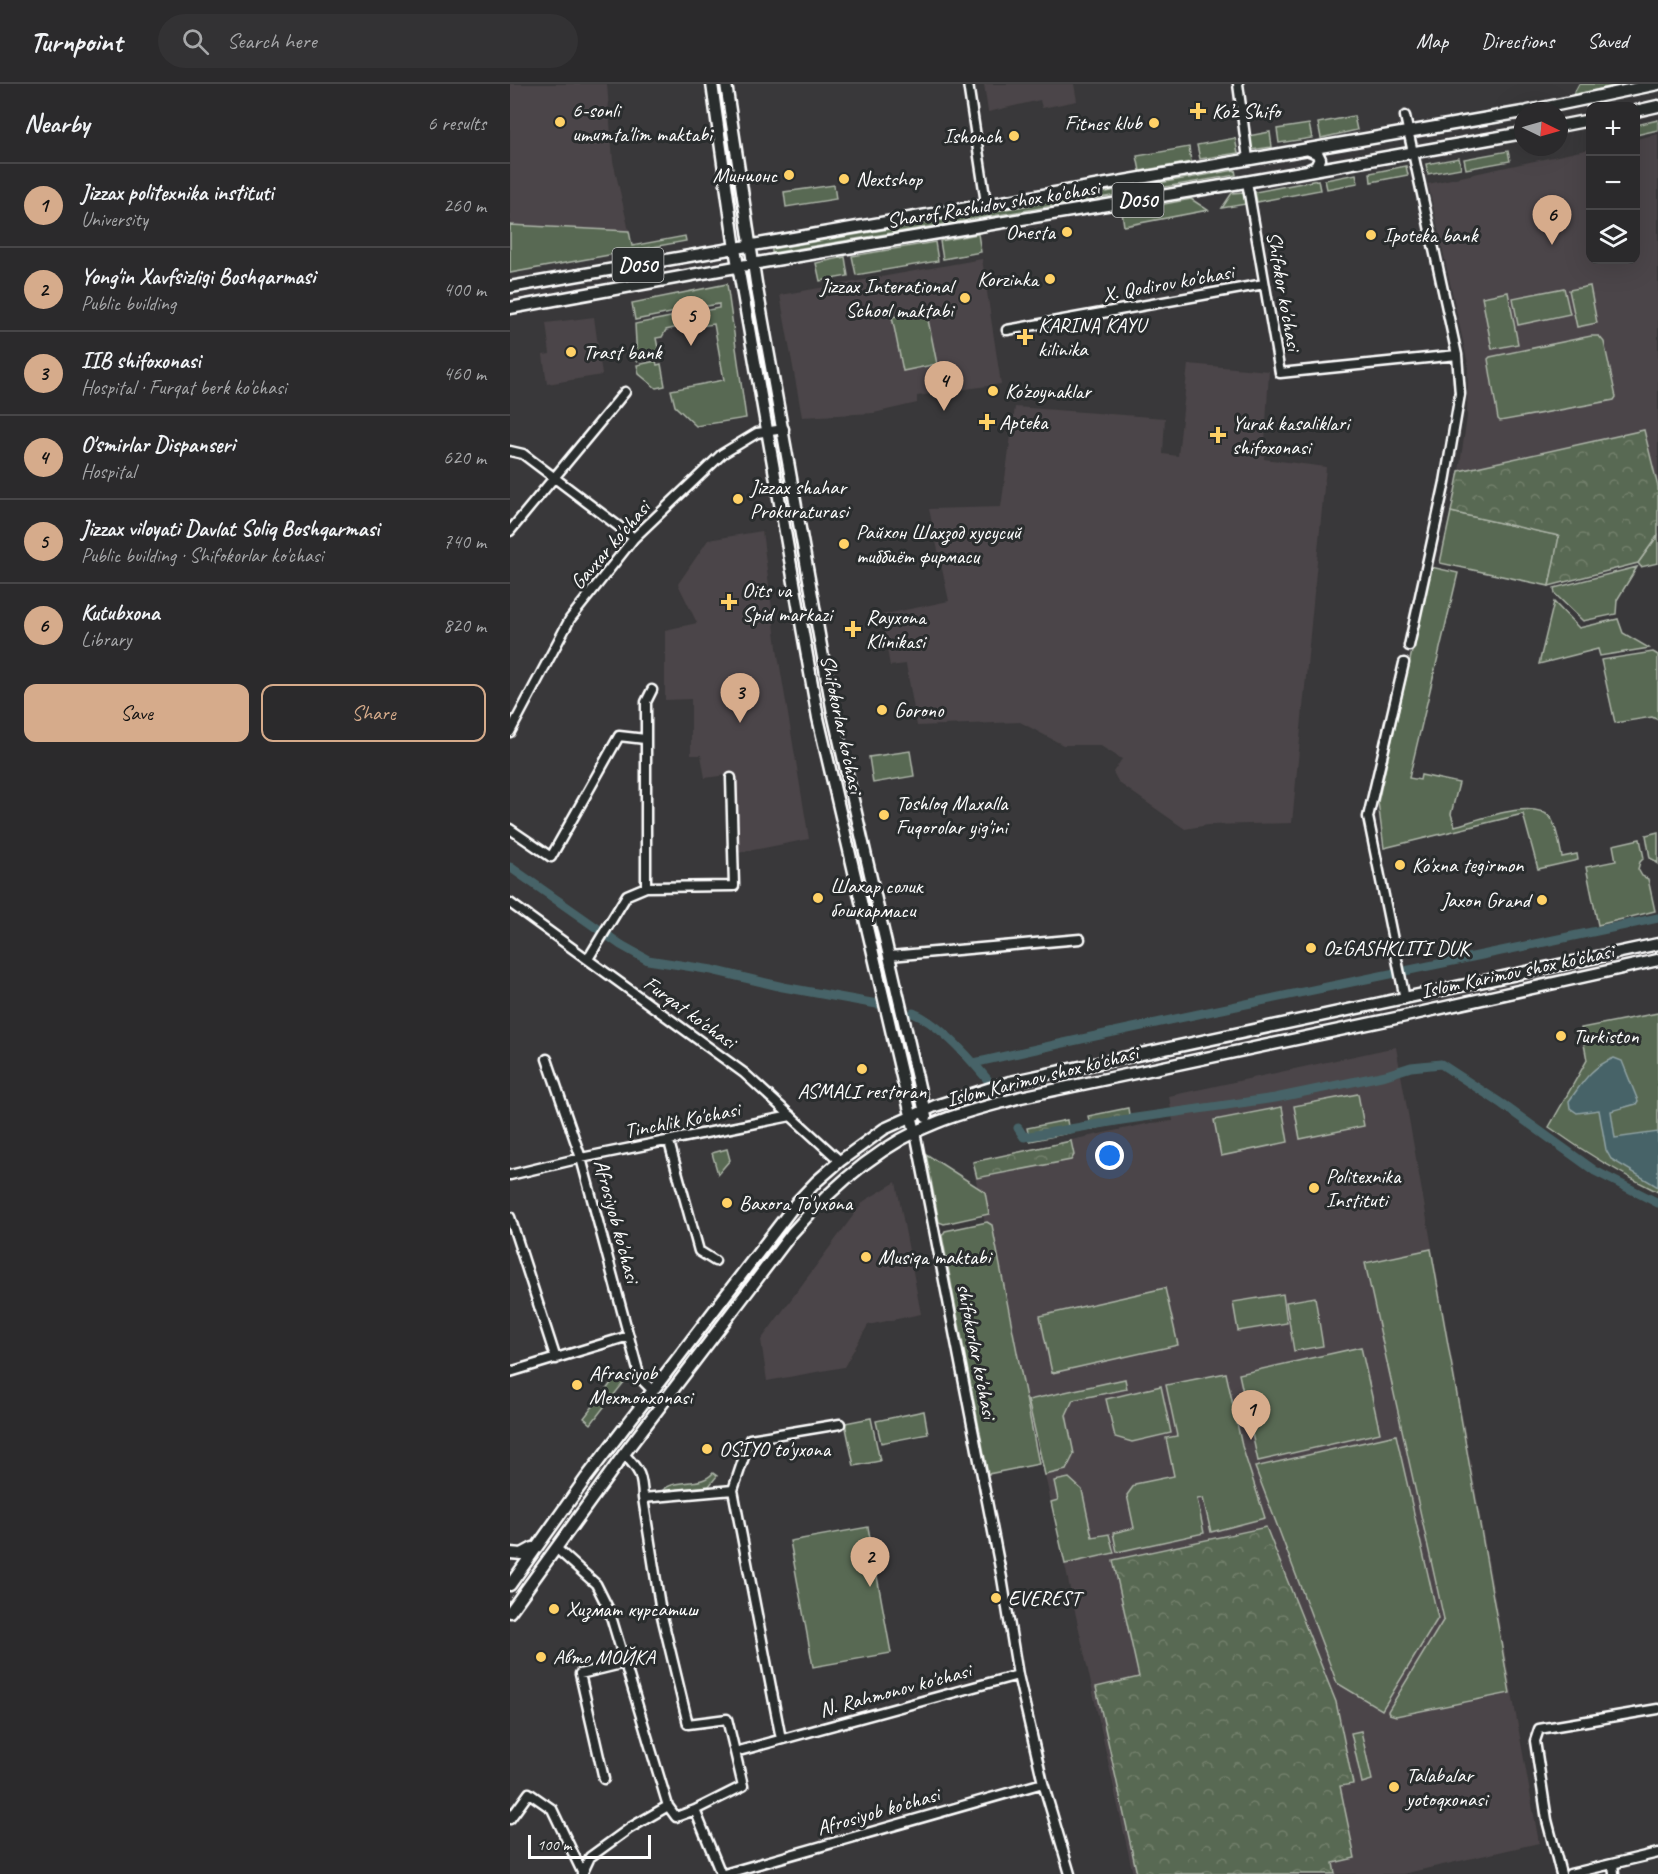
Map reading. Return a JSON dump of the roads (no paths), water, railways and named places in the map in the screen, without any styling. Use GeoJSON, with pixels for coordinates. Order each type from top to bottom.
{"type":"FeatureCollection","features":[{"type":"Feature","properties":{"kind":"main road","name":"Shifokorlar ko'chasi"},"geometry":{"type":"LineString","coordinates":[[712,84],[738,267],[818,718],[913,1115],[915,1132]]}},
{"type":"Feature","properties":{"kind":"main road","name":"Shifokorlar ko'chasi"},"geometry":{"type":"LineString","coordinates":[[726,84],[753,264],[833,713],[928,1126]]}},
{"type":"Feature","properties":{"kind":"main road"},"geometry":{"type":"LineString","coordinates":[[1568,103],[1658,84]]}},
{"type":"Feature","properties":{"kind":"main road"},"geometry":{"type":"LineString","coordinates":[[1640,110],[1658,106]]}},
{"type":"Feature","properties":{"kind":"main road","name":"Sharof Rashidov shox ko'chasi"},"geometry":{"type":"LineString","coordinates":[[751,246],[986,203],[1514,114]]}},
{"type":"Feature","properties":{"kind":"main road"},"geometry":{"type":"LineString","coordinates":[[1568,124],[1586,121]]}},
{"type":"Feature","properties":{"kind":"main road","name":"Sharof Rashidov shox ko'chasi"},"geometry":{"type":"LineString","coordinates":[[753,264],[1306,172],[1514,135]]}},
{"type":"Feature","properties":{"kind":"main road"},"geometry":{"type":"LineString","coordinates":[[1306,172],[1316,167],[1320,159],[1317,153],[1307,149]]}},
{"type":"Feature","properties":{"kind":"main road","name":"D050"},"geometry":{"type":"LineString","coordinates":[[510,287],[751,246]]}},
{"type":"Feature","properties":{"kind":"main road","name":"D050"},"geometry":{"type":"LineString","coordinates":[[510,308],[753,264]]}},
{"type":"Feature","properties":{"kind":"main road","name":"Islom Karimov shox ko'chasi"},"geometry":{"type":"LineString","coordinates":[[511,1579],[652,1390],[797,1202],[840,1161],[884,1129],[956,1098],[1021,1079],[1658,944]]}},
{"type":"Feature","properties":{"kind":"main road","name":"Islom Karimov shox ko'chasi"},"geometry":{"type":"LineString","coordinates":[[512,1610],[624,1454],[792,1233],[851,1173],[915,1132],[961,1114],[1021,1097],[1658,960]]}},
{"type":"Feature","properties":{"kind":"main road"},"geometry":{"type":"LineString","coordinates":[[510,1553],[522,1554],[536,1547]]}},
{"type":"Feature","properties":{"kind":"main road"},"geometry":{"type":"LineString","coordinates":[[512,1610],[517,1594],[511,1579],[540,1569]]}},
{"type":"Feature","properties":{"kind":"street"},"geometry":{"type":"LineString","coordinates":[[968,84],[986,203]]}},
{"type":"Feature","properties":{"kind":"street"},"geometry":{"type":"LineString","coordinates":[[1238,84],[1248,159]]}},
{"type":"Feature","properties":{"kind":"street"},"geometry":{"type":"LineString","coordinates":[[1405,116],[1457,355],[1460,394],[1445,482],[1409,646]]}},
{"type":"Feature","properties":{"kind":"street","name":"Shifokor ko'chasi"},"geometry":{"type":"LineString","coordinates":[[1247,182],[1280,372],[1457,355]]}},
{"type":"Feature","properties":{"kind":"street","name":"X. Qodirov ko'chasi"},"geometry":{"type":"LineString","coordinates":[[1007,330],[1264,284]]}},
{"type":"Feature","properties":{"kind":"street"},"geometry":{"type":"LineString","coordinates":[[510,531],[625,392]]}},
{"type":"Feature","properties":{"kind":"street","name":"Gavxar ko'chasi"},"geometry":{"type":"LineString","coordinates":[[510,732],[570,619],[634,538],[722,454],[757,433],[784,429]]}},
{"type":"Feature","properties":{"kind":"street"},"geometry":{"type":"LineString","coordinates":[[510,451],[523,454],[634,538]]}},
{"type":"Feature","properties":{"kind":"street"},"geometry":{"type":"LineString","coordinates":[[1404,663],[1368,817],[1405,999]]}},
{"type":"Feature","properties":{"kind":"street"},"geometry":{"type":"LineString","coordinates":[[646,887],[646,702],[652,690]]}},
{"type":"Feature","properties":{"kind":"street"},"geometry":{"type":"LineString","coordinates":[[510,829],[551,857],[619,736],[645,740]]}},
{"type":"Feature","properties":{"kind":"street"},"geometry":{"type":"LineString","coordinates":[[588,959],[627,895],[646,887],[734,886],[731,778]]}},
{"type":"Feature","properties":{"kind":"street","name":"Furqat ko'chasi"},"geometry":{"type":"LineString","coordinates":[[510,903],[744,1073],[840,1161]]}},
{"type":"Feature","properties":{"kind":"street"},"geometry":{"type":"LineString","coordinates":[[890,956],[1080,939]]}},
{"type":"Feature","properties":{"kind":"street","name":"Afrosiyob ko'chasi"},"geometry":{"type":"LineString","coordinates":[[547,1059],[581,1158],[640,1378],[652,1390]]}},
{"type":"Feature","properties":{"kind":"street","name":"Tinchlik Ko'chasi"},"geometry":{"type":"LineString","coordinates":[[510,1175],[581,1158],[791,1116]]}},
{"type":"Feature","properties":{"kind":"street","name":"shifokorlar ko'chasi"},"geometry":{"type":"LineString","coordinates":[[915,1132],[1002,1578],[1018,1675],[1043,1783],[1070,1874]]}},
{"type":"Feature","properties":{"kind":"street"},"geometry":{"type":"LineString","coordinates":[[669,1142],[699,1251],[715,1261]]}},
{"type":"Feature","properties":{"kind":"street"},"geometry":{"type":"LineString","coordinates":[[510,1217],[556,1359]]}},
{"type":"Feature","properties":{"kind":"street"},"geometry":{"type":"LineString","coordinates":[[510,1372],[629,1336]]}},
{"type":"Feature","properties":{"kind":"street"},"geometry":{"type":"LineString","coordinates":[[781,1739],[733,1490],[750,1439],[840,1424]]}},
{"type":"Feature","properties":{"kind":"street"},"geometry":{"type":"LineString","coordinates":[[556,1548],[596,1584],[609,1610],[668,1806],[676,1817],[743,1786],[726,1719],[688,1724],[661,1612],[642,1479],[639,1470],[624,1454]]}},
{"type":"Feature","properties":{"kind":"street"},"geometry":{"type":"LineString","coordinates":[[643,1498],[733,1490]]}},
{"type":"Feature","properties":{"kind":"street"},"geometry":{"type":"LineString","coordinates":[[604,1779],[580,1674],[625,1663]]}},
{"type":"Feature","properties":{"kind":"street","name":"N. Rahmonov ko'chasi"},"geometry":{"type":"LineString","coordinates":[[735,1752],[1018,1675]]}},
{"type":"Feature","properties":{"kind":"street"},"geometry":{"type":"LineString","coordinates":[[1561,1874],[1547,1820],[1538,1764],[1535,1741],[1539,1729],[1658,1709]]}},
{"type":"Feature","properties":{"kind":"street","name":"Afrosiyob ko'chasi"},"geometry":{"type":"LineString","coordinates":[[695,1810],[722,1874],[1043,1783]]}},
{"type":"Feature","properties":{"kind":"street"},"geometry":{"type":"LineString","coordinates":[[510,1819],[529,1793],[552,1809],[582,1874]]}},
{"type":"Feature","properties":{"kind":"street"},"geometry":{"type":"LineString","coordinates":[[582,1874],[590,1857],[630,1828],[668,1806]]}},
{"type":"Feature","properties":{"kind":"street"},"geometry":{"type":"LineString","coordinates":[[1570,1874],[1658,1853]]}},
{"type":"Feature","properties":{"kind":"street"},"geometry":{"type":"LineString","coordinates":[[1613,1864],[1614,1874]]}},
{"type":"Feature","properties":{"kind":"water"},"geometry":{"type":"Polygon","coordinates":[[[1614,1058],[1622,1061],[1638,1101],[1636,1104],[1611,1111],[1615,1138],[1658,1132],[1658,1187],[1611,1159],[1606,1150],[1599,1110],[1577,1113],[1570,1108],[1569,1101],[1588,1076],[1599,1066],[1614,1058]]]}},
{"type":"Feature","properties":{"kind":"waterway"},"geometry":{"type":"LineString","coordinates":[[510,867],[621,945],[648,960],[712,970],[783,987],[877,1004]]}},
{"type":"Feature","properties":{"kind":"waterway"},"geometry":{"type":"LineString","coordinates":[[974,1063],[1658,918]]}},
{"type":"Feature","properties":{"kind":"waterway"},"geometry":{"type":"LineString","coordinates":[[913,1013],[944,1033],[987,1079]]}},
{"type":"Feature","properties":{"kind":"waterway"},"geometry":{"type":"LineString","coordinates":[[1018,1128],[1024,1137],[1275,1098],[1386,1075],[1411,1067],[1441,1064],[1502,1104],[1595,1171],[1658,1203]]}},
{"type":"Feature","properties":{"kind":"place","name":"Ko’z Shifo"},"geometry":{"type":"Point","coordinates":[1198,111]}},
{"type":"Feature","properties":{"kind":"place","name":"6-sonli umumta'lim maktabi"},"geometry":{"type":"Point","coordinates":[560,122]}},
{"type":"Feature","properties":{"kind":"place","name":"Fitnes klub"},"geometry":{"type":"Point","coordinates":[1154,123]}},
{"type":"Feature","properties":{"kind":"place","name":"Ishonch"},"geometry":{"type":"Point","coordinates":[1014,136]}},
{"type":"Feature","properties":{"kind":"place","name":"Минионс"},"geometry":{"type":"Point","coordinates":[789,175]}},
{"type":"Feature","properties":{"kind":"place","name":"Nextshop"},"geometry":{"type":"Point","coordinates":[844,179]}},
{"type":"Feature","properties":{"kind":"place","name":"Onesta"},"geometry":{"type":"Point","coordinates":[1067,232]}},
{"type":"Feature","properties":{"kind":"place","name":"Ipoteka bank"},"geometry":{"type":"Point","coordinates":[1371,235]}},
{"type":"Feature","properties":{"kind":"place","name":"Kutubxona"},"geometry":{"type":"Point","coordinates":[1552,245]}},
{"type":"Feature","properties":{"kind":"place","name":"Korzinka"},"geometry":{"type":"Point","coordinates":[1050,279]}},
{"type":"Feature","properties":{"kind":"place","name":"Jizzax Interational School maktabi"},"geometry":{"type":"Point","coordinates":[965,298]}},
{"type":"Feature","properties":{"kind":"place","name":"KARINA KAYU kilinika"},"geometry":{"type":"Point","coordinates":[1025,337]}},
{"type":"Feature","properties":{"kind":"place","name":"Jizzax viloyati Davlat Soliq Boshqarmasi"},"geometry":{"type":"Point","coordinates":[691,346]}},
{"type":"Feature","properties":{"kind":"place","name":"Trast bank"},"geometry":{"type":"Point","coordinates":[571,352]}},
{"type":"Feature","properties":{"kind":"place","name":"Ko'zoynaklar"},"geometry":{"type":"Point","coordinates":[993,391]}},
{"type":"Feature","properties":{"kind":"place","name":"O'smirlar Dispanseri"},"geometry":{"type":"Point","coordinates":[944,411]}},
{"type":"Feature","properties":{"kind":"place","name":"Apteka"},"geometry":{"type":"Point","coordinates":[987,422]}},
{"type":"Feature","properties":{"kind":"place","name":"Yurak kasaliklari shifoxonasi"},"geometry":{"type":"Point","coordinates":[1218,435]}},
{"type":"Feature","properties":{"kind":"place","name":"Jizzax shahar Prokuraturasi"},"geometry":{"type":"Point","coordinates":[738,499]}},
{"type":"Feature","properties":{"kind":"place","name":"Райхон Шахзод хусусий тиббиёт фирмаси"},"geometry":{"type":"Point","coordinates":[844,544]}},
{"type":"Feature","properties":{"kind":"place","name":"Oits va Spid markazi"},"geometry":{"type":"Point","coordinates":[729,602]}},
{"type":"Feature","properties":{"kind":"place","name":"Rayxona Klinikasi"},"geometry":{"type":"Point","coordinates":[853,629]}},
{"type":"Feature","properties":{"kind":"place","name":"Gorono"},"geometry":{"type":"Point","coordinates":[882,710]}},
{"type":"Feature","properties":{"kind":"place","name":"IIB shifoxonasi"},"geometry":{"type":"Point","coordinates":[740,723]}},
{"type":"Feature","properties":{"kind":"place","name":"Toshloq Maxalla Fuqorolar yig'ini"},"geometry":{"type":"Point","coordinates":[884,815]}},
{"type":"Feature","properties":{"kind":"place","name":"Ko'xna tegirmon"},"geometry":{"type":"Point","coordinates":[1400,865]}},
{"type":"Feature","properties":{"kind":"place","name":"Шахар солик бошкармаси"},"geometry":{"type":"Point","coordinates":[818,898]}},
{"type":"Feature","properties":{"kind":"place","name":"Jaxon Grand"},"geometry":{"type":"Point","coordinates":[1542,900]}},
{"type":"Feature","properties":{"kind":"place","name":"Oz'GASHKLITI DUK"},"geometry":{"type":"Point","coordinates":[1311,948]}},
{"type":"Feature","properties":{"kind":"place","name":"Turkiston"},"geometry":{"type":"Point","coordinates":[1561,1036]}},
{"type":"Feature","properties":{"kind":"place","name":"ASMALI restoran"},"geometry":{"type":"Point","coordinates":[862,1069]}},
{"type":"Feature","properties":{"kind":"place","name":"Politexnika Instituti"},"geometry":{"type":"Point","coordinates":[1314,1188]}},
{"type":"Feature","properties":{"kind":"place","name":"Baxora To'yxona"},"geometry":{"type":"Point","coordinates":[727,1203]}},
{"type":"Feature","properties":{"kind":"place","name":"Musiqa maktabi"},"geometry":{"type":"Point","coordinates":[866,1257]}},
{"type":"Feature","properties":{"kind":"place","name":"Afrasiyob Mexmonxonasi"},"geometry":{"type":"Point","coordinates":[577,1385]}},
{"type":"Feature","properties":{"kind":"place","name":"Jizzax politexnika instituti"},"geometry":{"type":"Point","coordinates":[1251,1440]}},
{"type":"Feature","properties":{"kind":"place","name":"OSIYO to'yxona"},"geometry":{"type":"Point","coordinates":[707,1449]}},
{"type":"Feature","properties":{"kind":"place","name":"Yong'in Xavfsizligi Boshqarmasi"},"geometry":{"type":"Point","coordinates":[870,1587]}},
{"type":"Feature","properties":{"kind":"place","name":"EVEREST"},"geometry":{"type":"Point","coordinates":[996,1598]}},
{"type":"Feature","properties":{"kind":"place","name":"Хизмат курсатиш"},"geometry":{"type":"Point","coordinates":[554,1609]}},
{"type":"Feature","properties":{"kind":"place","name":"Авто МОЙКА"},"geometry":{"type":"Point","coordinates":[541,1657]}},
{"type":"Feature","properties":{"kind":"place","name":"Talabalar yotoqxonasi"},"geometry":{"type":"Point","coordinates":[1394,1787]}}]}
